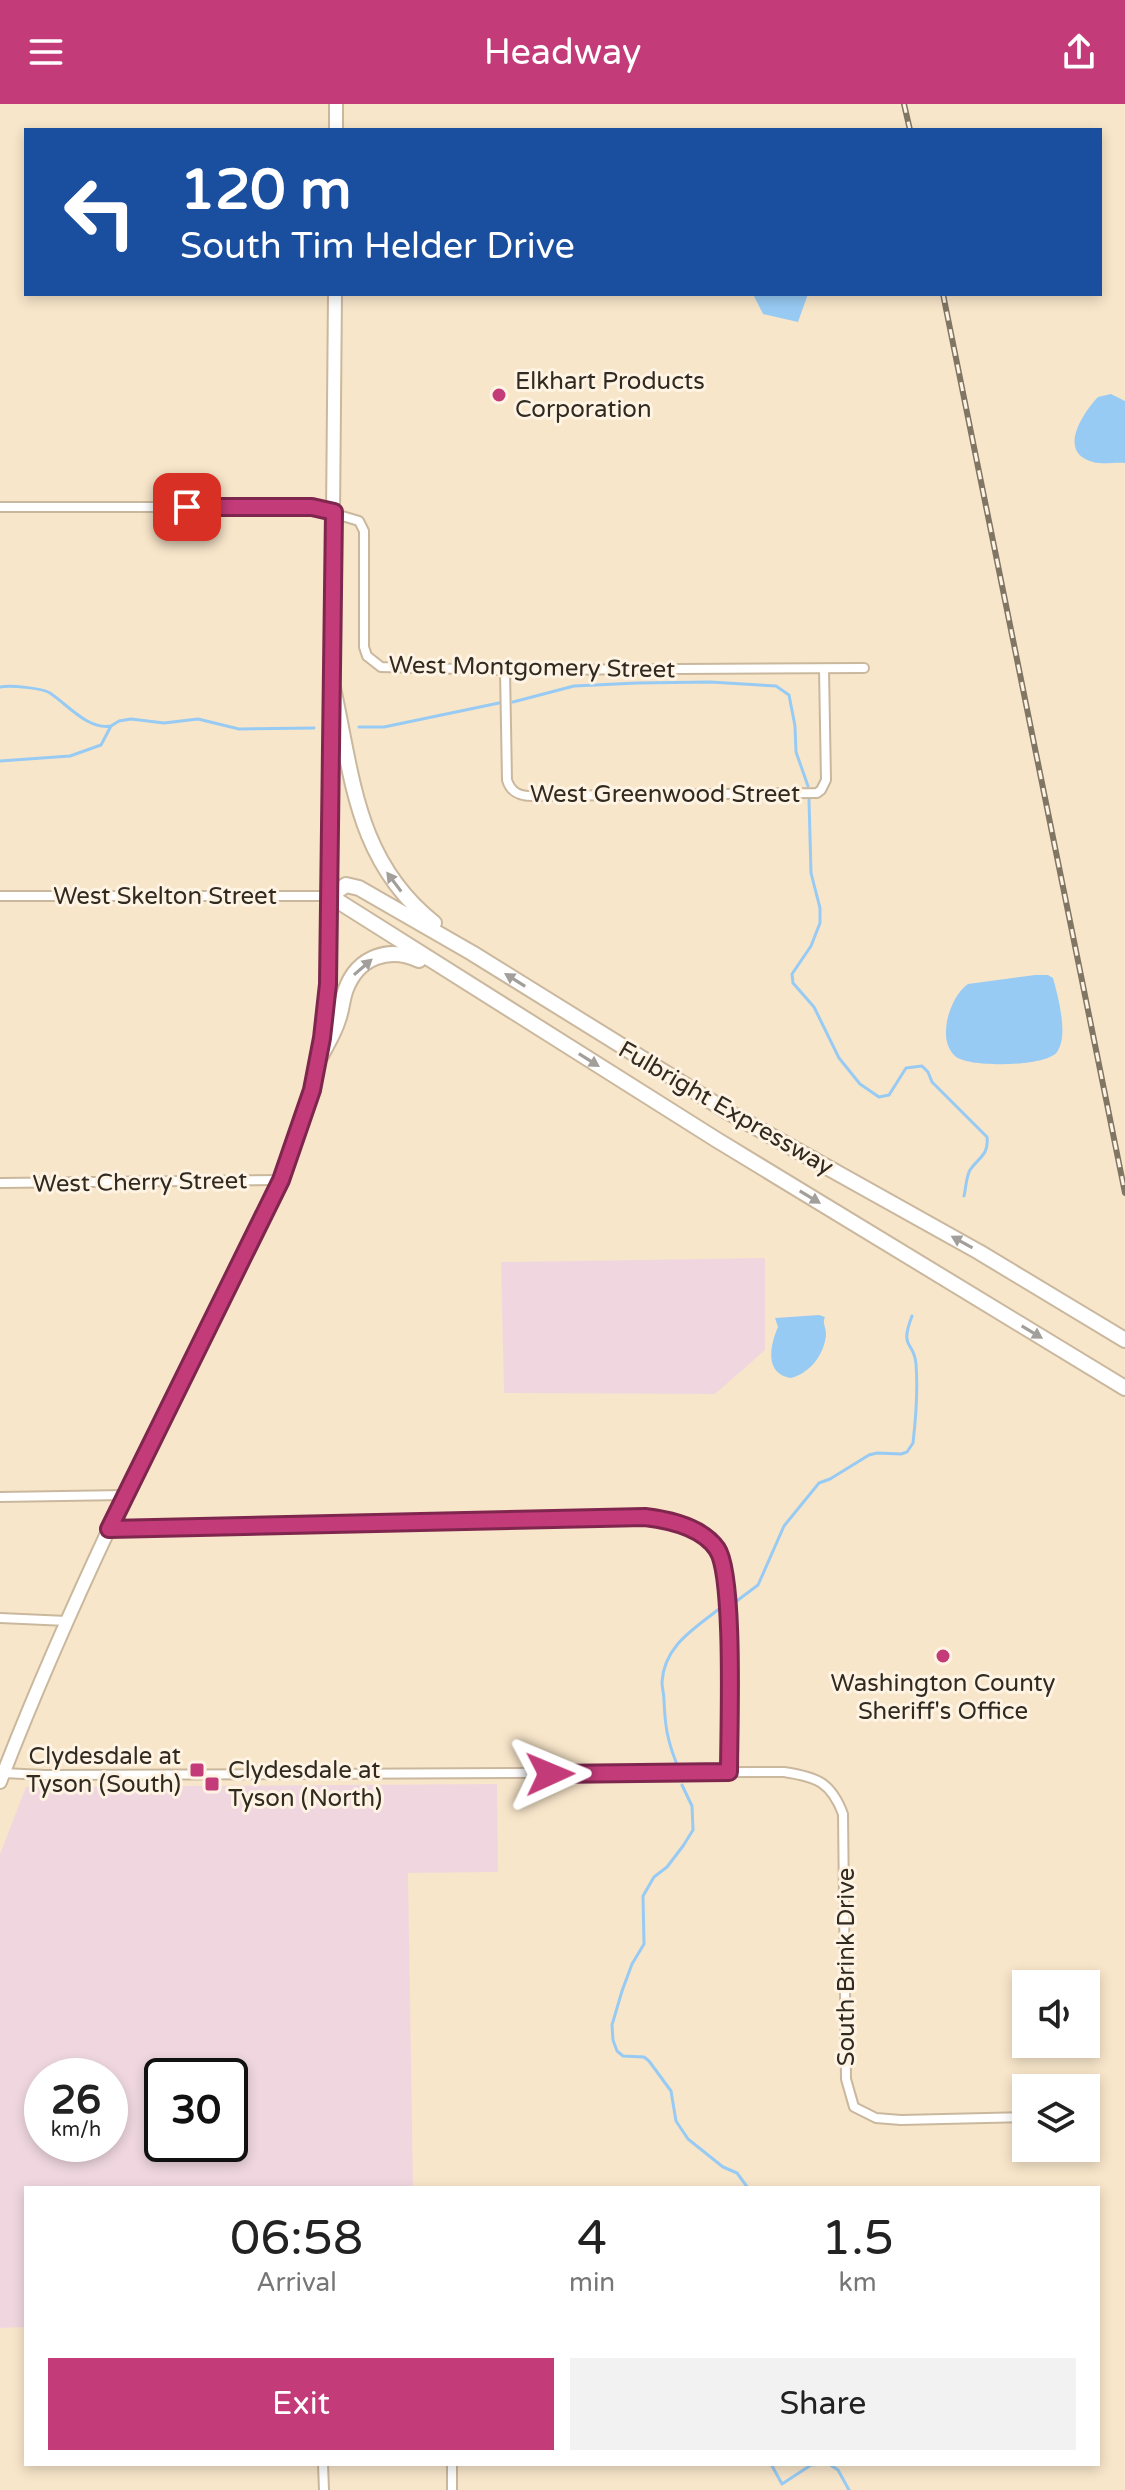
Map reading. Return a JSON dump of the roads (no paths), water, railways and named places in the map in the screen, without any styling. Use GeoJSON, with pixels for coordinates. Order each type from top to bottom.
{"type":"FeatureCollection","features":[{"type":"Feature","properties":{"kind":"highway"},"geometry":{"type":"LineString","coordinates":[[333,688],[358,810],[374,850],[393,881],[417,909],[472,953]]}},
{"type":"Feature","properties":{"kind":"highway","name":"Fulbright Expressway"},"geometry":{"type":"LineString","coordinates":[[330,896],[346,885],[359,888],[472,953],[730,1113],[979,1252],[1125,1340]]}},
{"type":"Feature","properties":{"kind":"highway"},"geometry":{"type":"LineString","coordinates":[[330,896],[523,1019]]}},
{"type":"Feature","properties":{"kind":"highway"},"geometry":{"type":"LineString","coordinates":[[318,1061],[335,1030],[350,980],[369,960],[384,954],[403,954],[415,958],[523,1019]]}},
{"type":"Feature","properties":{"kind":"highway","name":"Fulbright Expressway"},"geometry":{"type":"LineString","coordinates":[[523,1019],[1125,1388]]}},
{"type":"Feature","properties":{"kind":"main road"},"geometry":{"type":"LineString","coordinates":[[336,104],[336,128]]}},
{"type":"Feature","properties":{"kind":"main road"},"geometry":{"type":"LineString","coordinates":[[2,1777],[109,1529],[281,1180],[301,1126],[318,1061],[328,984],[330,896],[335,296]]}},
{"type":"Feature","properties":{"kind":"street"},"geometry":{"type":"LineString","coordinates":[[0,507],[312,507],[334,512]]}},
{"type":"Feature","properties":{"kind":"street","name":"West Montgomery Street"},"geometry":{"type":"LineString","coordinates":[[334,512],[363,525],[364,647],[367,656],[381,667],[505,670],[864,668]]}},
{"type":"Feature","properties":{"kind":"street","name":"West Greenwood Street"},"geometry":{"type":"LineString","coordinates":[[505,670],[507,780],[509,788],[515,793],[532,796],[811,794],[821,790],[826,780],[824,669]]}},
{"type":"Feature","properties":{"kind":"street","name":"West Skelton Street"},"geometry":{"type":"LineString","coordinates":[[0,896],[330,896]]}},
{"type":"Feature","properties":{"kind":"street","name":"West Cherry Street"},"geometry":{"type":"LineString","coordinates":[[0,1183],[281,1180]]}},
{"type":"Feature","properties":{"kind":"street"},"geometry":{"type":"LineString","coordinates":[[0,1497],[125,1495]]}},
{"type":"Feature","properties":{"kind":"street"},"geometry":{"type":"LineString","coordinates":[[2,1777],[729,1772],[730,1661],[725,1568],[719,1551],[712,1543],[685,1527],[645,1517],[109,1529]]}},
{"type":"Feature","properties":{"kind":"street"},"geometry":{"type":"LineString","coordinates":[[0,1618],[67,1621]]}},
{"type":"Feature","properties":{"kind":"street","name":"South Brink Drive"},"geometry":{"type":"LineString","coordinates":[[729,1772],[806,1775],[823,1783],[836,1796],[843,1814],[846,2079],[854,2107],[876,2118],[901,2120],[1012,2117]]}},
{"type":"Feature","properties":{"kind":"street"},"geometry":{"type":"LineString","coordinates":[[323,2466],[324,2490]]}},
{"type":"Feature","properties":{"kind":"street"},"geometry":{"type":"LineString","coordinates":[[452,2466],[452,2490]]}},
{"type":"Feature","properties":{"kind":"water"},"geometry":{"type":"Polygon","coordinates":[[[754,296],[807,296],[798,322],[763,314],[754,296]]]}},
{"type":"Feature","properties":{"kind":"water"},"geometry":{"type":"Polygon","coordinates":[[[1111,394],[1125,401],[1125,463],[1093,462],[1076,450],[1076,432],[1080,423],[1098,397],[1111,394]]]}},
{"type":"Feature","properties":{"kind":"water"},"geometry":{"type":"Polygon","coordinates":[[[1035,975],[1053,978],[1062,1026],[1057,1052],[1039,1061],[1007,1064],[975,1063],[955,1056],[948,1044],[946,1026],[952,1005],[964,987],[1035,975]]]}},
{"type":"Feature","properties":{"kind":"water"},"geometry":{"type":"Polygon","coordinates":[[[825,1317],[826,1335],[819,1356],[798,1376],[791,1378],[776,1371],[771,1358],[778,1327],[775,1318],[825,1317]]]}},
{"type":"Feature","properties":{"kind":"waterway"},"geometry":{"type":"LineString","coordinates":[[513,702],[574,686],[710,682],[776,686],[789,695],[796,752],[808,786]]}},
{"type":"Feature","properties":{"kind":"waterway"},"geometry":{"type":"LineString","coordinates":[[0,687],[46,691],[86,720],[111,726]]}},
{"type":"Feature","properties":{"kind":"waterway"},"geometry":{"type":"LineString","coordinates":[[359,727],[384,727],[499,703]]}},
{"type":"Feature","properties":{"kind":"waterway"},"geometry":{"type":"LineString","coordinates":[[0,761],[70,756],[101,745],[111,726],[131,719],[164,723],[198,719],[239,729],[314,728]]}},
{"type":"Feature","properties":{"kind":"waterway"},"geometry":{"type":"LineString","coordinates":[[809,800],[811,873],[820,908],[820,923],[811,946],[792,974],[793,983],[814,1007],[839,1058],[860,1084],[879,1097],[889,1095],[906,1068],[922,1066],[932,1082],[987,1137],[985,1152],[969,1173],[964,1196]]}},
{"type":"Feature","properties":{"kind":"waterway"},"geometry":{"type":"LineString","coordinates":[[734,1603],[758,1585],[784,1526],[819,1483],[869,1455],[901,1454],[907,1452],[913,1443],[917,1374],[915,1356],[907,1340],[912,1316]]}},
{"type":"Feature","properties":{"kind":"waterway"},"geometry":{"type":"LineString","coordinates":[[676,1762],[666,1725],[662,1682],[664,1669],[674,1648],[719,1609]]}},
{"type":"Feature","properties":{"kind":"waterway"},"geometry":{"type":"LineString","coordinates":[[682,1785],[692,1806],[693,1830],[667,1867],[654,1877],[643,1896],[644,1944],[622,1991],[612,2025],[613,2040],[617,2051],[623,2056],[644,2057],[649,2061],[671,2091],[676,2121],[688,2139],[723,2167],[737,2173],[747,2186]]}},
{"type":"Feature","properties":{"kind":"waterway"},"geometry":{"type":"LineString","coordinates":[[772,2466],[782,2484],[809,2466]]}},
{"type":"Feature","properties":{"kind":"waterway"},"geometry":{"type":"LineString","coordinates":[[832,2466],[838,2470],[849,2490]]}},
{"type":"Feature","properties":{"kind":"railway"},"geometry":{"type":"LineString","coordinates":[[904,104],[910,128]]}},
{"type":"Feature","properties":{"kind":"railway"},"geometry":{"type":"LineString","coordinates":[[943,296],[1125,1193]]}},
{"type":"Feature","properties":{"kind":"place","name":"Elkhart Products Corporation"},"geometry":{"type":"Point","coordinates":[499,395]}},
{"type":"Feature","properties":{"kind":"place","name":"Washington County Sheriff's Office"},"geometry":{"type":"Point","coordinates":[943,1656]}},
{"type":"Feature","properties":{"kind":"place","name":"Clydesdale at Tyson (South)"},"geometry":{"type":"Point","coordinates":[197,1770]}},
{"type":"Feature","properties":{"kind":"place","name":"Clydesdale at Tyson (North)"},"geometry":{"type":"Point","coordinates":[212,1784]}}]}
